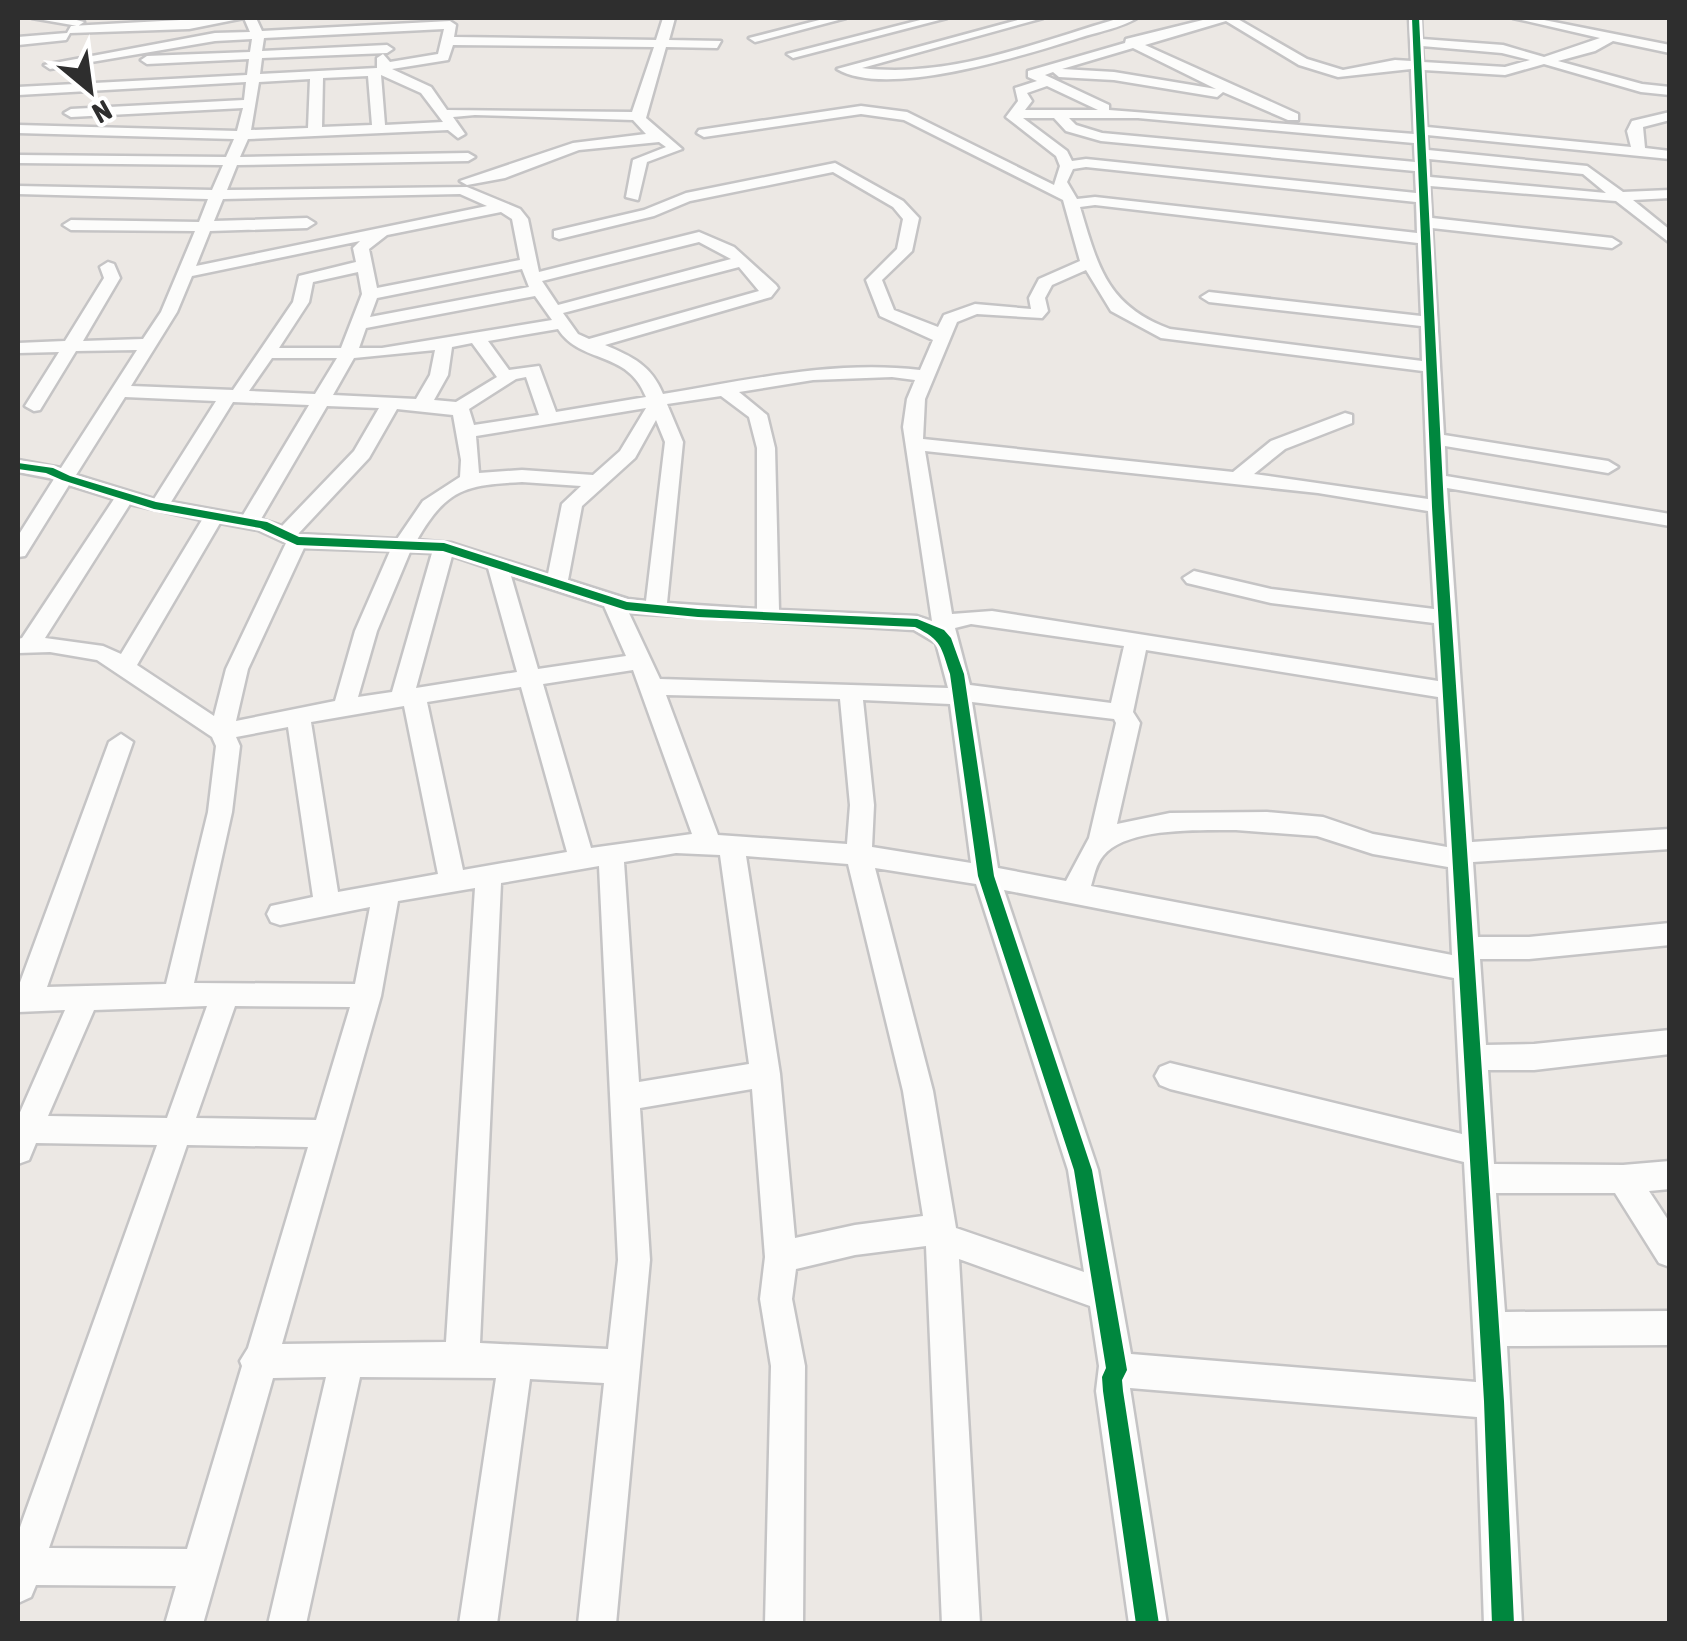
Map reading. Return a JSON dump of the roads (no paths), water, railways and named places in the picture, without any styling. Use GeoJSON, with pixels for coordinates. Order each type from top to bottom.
{"type":"FeatureCollection","features":[{"type":"Feature","properties":{"kind":"street"},"geometry":{"type":"LineString","coordinates":[[38,18],[74,27]]}},
{"type":"Feature","properties":{"kind":"street"},"geometry":{"type":"LineString","coordinates":[[209,18],[223,19]]}},
{"type":"Feature","properties":{"kind":"street"},"geometry":{"type":"LineString","coordinates":[[18,40],[74,27],[190,25],[238,18]]}},
{"type":"Feature","properties":{"kind":"street"},"geometry":{"type":"LineString","coordinates":[[18,552],[169,312],[233,161],[251,104],[258,34],[250,18]]}},
{"type":"Feature","properties":{"kind":"street"},"geometry":{"type":"LineString","coordinates":[[340,18],[394,25]]}},
{"type":"Feature","properties":{"kind":"street"},"geometry":{"type":"LineString","coordinates":[[633,197],[640,160],[675,149],[646,128],[639,116],[642,94],[664,44],[669,18]]}},
{"type":"Feature","properties":{"kind":"street"},"geometry":{"type":"LineString","coordinates":[[776,18],[773,22],[788,30]]}},
{"type":"Feature","properties":{"kind":"street"},"geometry":{"type":"LineString","coordinates":[[754,38],[840,18]]}},
{"type":"Feature","properties":{"kind":"street"},"geometry":{"type":"LineString","coordinates":[[793,54],[933,18],[1113,113]]}},
{"type":"Feature","properties":{"kind":"street"},"geometry":{"type":"LineString","coordinates":[[1036,18],[843,69],[881,76],[922,75],[1131,18]]}},
{"type":"Feature","properties":{"kind":"street"},"geometry":{"type":"LineString","coordinates":[[1076,18],[1422,181],[1612,243]]}},
{"type":"Feature","properties":{"kind":"street"},"geometry":{"type":"LineString","coordinates":[[1014,114],[1026,101],[1020,91],[1041,76],[1222,18]]}},
{"type":"Feature","properties":{"kind":"street"},"geometry":{"type":"LineString","coordinates":[[1230,18],[1317,68],[1356,73],[1387,64],[1416,42],[1503,49],[1641,88],[1670,92]]}},
{"type":"Feature","properties":{"kind":"street"},"geometry":{"type":"LineString","coordinates":[[1519,18],[1670,49]]}},
{"type":"Feature","properties":{"kind":"street"},"geometry":{"type":"LineString","coordinates":[[27,111],[253,79],[381,70],[444,57],[452,21],[258,34],[114,52],[50,65]]}},
{"type":"Feature","properties":{"kind":"street"},"geometry":{"type":"LineString","coordinates":[[378,131],[381,70],[394,25]]}},
{"type":"Feature","properties":{"kind":"street"},"geometry":{"type":"LineString","coordinates":[[27,111],[74,27]]}},
{"type":"Feature","properties":{"kind":"street"},"geometry":{"type":"LineString","coordinates":[[450,42],[496,36],[716,44]]}},
{"type":"Feature","properties":{"kind":"street"},"geometry":{"type":"LineString","coordinates":[[1416,42],[1491,72],[1592,48],[1611,38]]}},
{"type":"Feature","properties":{"kind":"street"},"geometry":{"type":"LineString","coordinates":[[1416,42],[1438,507],[1494,1401],[1503,1624]]}},
{"type":"Feature","properties":{"kind":"street"},"geometry":{"type":"LineString","coordinates":[[114,52],[122,58],[157,60],[387,50]]}},
{"type":"Feature","properties":{"kind":"street"},"geometry":{"type":"LineString","coordinates":[[381,70],[419,83],[458,134],[468,157],[465,185]]}},
{"type":"Feature","properties":{"kind":"street"},"geometry":{"type":"LineString","coordinates":[[315,132],[318,76]]}},
{"type":"Feature","properties":{"kind":"street"},"geometry":{"type":"LineString","coordinates":[[1041,76],[1146,80],[1247,99]]}},
{"type":"Feature","properties":{"kind":"street"},"geometry":{"type":"LineString","coordinates":[[18,91],[27,111]]}},
{"type":"Feature","properties":{"kind":"street"},"geometry":{"type":"LineString","coordinates":[[61,113],[251,104]]}},
{"type":"Feature","properties":{"kind":"street"},"geometry":{"type":"LineString","coordinates":[[704,133],[860,110],[913,118],[1070,201],[1422,181],[1639,152],[1670,155]]}},
{"type":"Feature","properties":{"kind":"street"},"geometry":{"type":"LineString","coordinates":[[27,111],[242,135],[406,129],[474,111],[639,116]]}},
{"type":"Feature","properties":{"kind":"street"},"geometry":{"type":"LineString","coordinates":[[1057,112],[1071,128],[1100,136],[1269,152],[1422,181],[1526,207],[1644,218]]}},
{"type":"Feature","properties":{"kind":"street"},"geometry":{"type":"LineString","coordinates":[[1014,114],[1113,113],[1315,128]]}},
{"type":"Feature","properties":{"kind":"street"},"geometry":{"type":"LineString","coordinates":[[1014,114],[1016,120],[1062,154],[1067,166],[1060,182],[1090,263],[1106,294],[1136,321],[1166,334],[1432,366]]}},
{"type":"Feature","properties":{"kind":"street"},"geometry":{"type":"LineString","coordinates":[[1639,152],[1634,131],[1638,124],[1670,116]]}},
{"type":"Feature","properties":{"kind":"street"},"geometry":{"type":"LineString","coordinates":[[404,190],[407,175],[399,159],[406,129]]}},
{"type":"Feature","properties":{"kind":"street"},"geometry":{"type":"LineString","coordinates":[[18,190],[217,195],[404,190],[465,185],[575,148],[663,138]]}},
{"type":"Feature","properties":{"kind":"street"},"geometry":{"type":"LineString","coordinates":[[1263,183],[1269,152]]}},
{"type":"Feature","properties":{"kind":"street"},"geometry":{"type":"LineString","coordinates":[[18,159],[286,161],[468,157]]}},
{"type":"Feature","properties":{"kind":"street"},"geometry":{"type":"LineString","coordinates":[[286,161],[308,182],[308,192]]}},
{"type":"Feature","properties":{"kind":"street"},"geometry":{"type":"LineString","coordinates":[[1067,166],[1086,163],[1263,183],[1422,181],[1620,198],[1670,194]]}},
{"type":"Feature","properties":{"kind":"street"},"geometry":{"type":"LineString","coordinates":[[1422,181],[1516,164],[1587,170],[1666,232]]}},
{"type":"Feature","properties":{"kind":"street"},"geometry":{"type":"LineString","coordinates":[[1516,164],[1526,207]]}},
{"type":"Feature","properties":{"kind":"street"},"geometry":{"type":"LineString","coordinates":[[559,234],[650,213],[686,197],[835,166],[898,204],[911,218],[910,238],[901,258],[874,280],[883,295],[886,312],[897,319],[927,326],[943,340]]}},
{"type":"Feature","properties":{"kind":"street"},"geometry":{"type":"LineString","coordinates":[[465,185],[520,218],[534,277],[572,338],[632,364],[647,377],[674,442],[656,609]]}},
{"type":"Feature","properties":{"kind":"street"},"geometry":{"type":"LineString","coordinates":[[184,272],[502,207]]}},
{"type":"Feature","properties":{"kind":"street"},"geometry":{"type":"LineString","coordinates":[[70,225],[308,223]]}},
{"type":"Feature","properties":{"kind":"street"},"geometry":{"type":"LineString","coordinates":[[250,521],[348,356],[370,294],[361,248],[386,229]]}},
{"type":"Feature","properties":{"kind":"street"},"geometry":{"type":"LineString","coordinates":[[360,324],[693,237],[713,240],[742,261],[770,290],[584,346]]}},
{"type":"Feature","properties":{"kind":"street"},"geometry":{"type":"LineString","coordinates":[[266,353],[348,356],[444,345],[560,316],[742,261]]}},
{"type":"Feature","properties":{"kind":"street"},"geometry":{"type":"LineString","coordinates":[[1090,263],[1045,282],[1037,298],[1040,311],[1036,314],[964,312],[950,319],[925,376],[912,427],[945,632],[960,694],[986,876],[1083,1170],[1117,1370],[1112,1377],[1113,1391],[1148,1624]]}},
{"type":"Feature","properties":{"kind":"street"},"geometry":{"type":"LineString","coordinates":[[159,506],[302,302],[305,278],[365,265]]}},
{"type":"Feature","properties":{"kind":"street"},"geometry":{"type":"LineString","coordinates":[[34,406],[108,286],[112,278],[108,267]]}},
{"type":"Feature","properties":{"kind":"street"},"geometry":{"type":"LineString","coordinates":[[370,294],[534,277]]}},
{"type":"Feature","properties":{"kind":"street"},"geometry":{"type":"LineString","coordinates":[[1209,297],[1429,322]]}},
{"type":"Feature","properties":{"kind":"street"},"geometry":{"type":"LineString","coordinates":[[478,338],[506,376]]}},
{"type":"Feature","properties":{"kind":"street"},"geometry":{"type":"LineString","coordinates":[[18,348],[149,344]]}},
{"type":"Feature","properties":{"kind":"street"},"geometry":{"type":"LineString","coordinates":[[422,404],[438,375],[444,345]]}},
{"type":"Feature","properties":{"kind":"street"},"geometry":{"type":"LineString","coordinates":[[120,391],[458,408],[500,386],[506,376],[534,370],[549,418]]}},
{"type":"Feature","properties":{"kind":"street"},"geometry":{"type":"LineString","coordinates":[[467,432],[658,406],[839,372],[925,376]]}},
{"type":"Feature","properties":{"kind":"street"},"geometry":{"type":"LineString","coordinates":[[726,391],[758,415],[766,448],[768,615]]}},
{"type":"Feature","properties":{"kind":"street"},"geometry":{"type":"LineString","coordinates":[[221,732],[237,669],[292,537],[362,454],[391,404]]}},
{"type":"Feature","properties":{"kind":"street"},"geometry":{"type":"LineString","coordinates":[[557,584],[572,504],[628,454],[650,413],[658,406]]}},
{"type":"Feature","properties":{"kind":"street"},"geometry":{"type":"LineString","coordinates":[[458,408],[464,418],[472,460],[469,479]]}},
{"type":"Feature","properties":{"kind":"street"},"geometry":{"type":"LineString","coordinates":[[1236,480],[1278,444],[1345,419]]}},
{"type":"Feature","properties":{"kind":"street"},"geometry":{"type":"LineString","coordinates":[[1435,439],[1608,466]]}},
{"type":"Feature","properties":{"kind":"street"},"geometry":{"type":"LineString","coordinates":[[914,444],[1318,488],[1438,507]]}},
{"type":"Feature","properties":{"kind":"street"},"geometry":{"type":"LineString","coordinates":[[18,466],[33,465],[159,506],[250,521],[292,537],[444,547],[612,603],[656,609],[917,623],[939,633],[971,617],[992,618],[1450,691]]}},
{"type":"Feature","properties":{"kind":"street"},"geometry":{"type":"LineString","coordinates":[[345,707],[348,682],[402,545],[433,501],[469,479],[522,476],[596,480]]}},
{"type":"Feature","properties":{"kind":"street"},"geometry":{"type":"LineString","coordinates":[[1437,480],[1670,520]]}},
{"type":"Feature","properties":{"kind":"street"},"geometry":{"type":"LineString","coordinates":[[125,496],[23,646],[102,653],[221,732],[228,746],[220,812],[177,995]]}},
{"type":"Feature","properties":{"kind":"street"},"geometry":{"type":"LineString","coordinates":[[126,666],[214,516]]}},
{"type":"Feature","properties":{"kind":"street"},"geometry":{"type":"LineString","coordinates":[[444,547],[408,697],[452,879]]}},
{"type":"Feature","properties":{"kind":"street"},"geometry":{"type":"LineString","coordinates":[[497,564],[528,677],[596,857],[626,1097],[634,1260],[596,1624]]}},
{"type":"Feature","properties":{"kind":"street"},"geometry":{"type":"LineString","coordinates":[[1194,578],[1271,596],[1445,617]]}},
{"type":"Feature","properties":{"kind":"street"},"geometry":{"type":"LineString","coordinates":[[612,603],[718,844],[737,868],[765,1074],[781,1257],[776,1299],[788,1366],[784,1624]]}},
{"type":"Feature","properties":{"kind":"street"},"geometry":{"type":"LineString","coordinates":[[1100,843],[1128,723],[1121,712],[1136,643]]}},
{"type":"Feature","properties":{"kind":"street"},"geometry":{"type":"LineString","coordinates":[[221,732],[345,707],[640,661]]}},
{"type":"Feature","properties":{"kind":"street"},"geometry":{"type":"LineString","coordinates":[[652,687],[960,694],[1121,712]]}},
{"type":"Feature","properties":{"kind":"street"},"geometry":{"type":"LineString","coordinates":[[851,691],[862,804],[860,854],[918,1092],[941,1234],[961,1624]]}},
{"type":"Feature","properties":{"kind":"street"},"geometry":{"type":"LineString","coordinates":[[298,716],[327,906]]}},
{"type":"Feature","properties":{"kind":"street"},"geometry":{"type":"LineString","coordinates":[[121,742],[23,1000],[225,994],[366,996]]}},
{"type":"Feature","properties":{"kind":"street"},"geometry":{"type":"LineString","coordinates":[[1075,894],[1090,854],[1100,843],[1117,833],[1141,827],[1222,820],[1319,826],[1361,841],[1460,856],[1670,840]]}},
{"type":"Feature","properties":{"kind":"street"},"geometry":{"type":"LineString","coordinates":[[280,914],[488,872],[676,843],[860,854],[1467,959],[1529,948],[1670,934]]}},
{"type":"Feature","properties":{"kind":"street"},"geometry":{"type":"LineString","coordinates":[[462,1359],[488,872]]}},
{"type":"Feature","properties":{"kind":"street"},"geometry":{"type":"LineString","coordinates":[[184,1624],[366,996],[386,893]]}},
{"type":"Feature","properties":{"kind":"street"},"geometry":{"type":"LineString","coordinates":[[200,1568],[20,1572],[225,994]]}},
{"type":"Feature","properties":{"kind":"street"},"geometry":{"type":"LineString","coordinates":[[85,998],[22,1140],[176,1132],[325,1134]]}},
{"type":"Feature","properties":{"kind":"street"},"geometry":{"type":"LineString","coordinates":[[1474,1058],[1534,1058],[1670,1042]]}},
{"type":"Feature","properties":{"kind":"street"},"geometry":{"type":"LineString","coordinates":[[626,1097],[765,1074]]}},
{"type":"Feature","properties":{"kind":"street"},"geometry":{"type":"LineString","coordinates":[[1170,1076],[1478,1165],[1623,1180],[1670,1175]]}},
{"type":"Feature","properties":{"kind":"street"},"geometry":{"type":"LineString","coordinates":[[1623,1180],[1670,1252]]}},
{"type":"Feature","properties":{"kind":"street"},"geometry":{"type":"LineString","coordinates":[[781,1257],[855,1240],[941,1234],[1105,1295]]}},
{"type":"Feature","properties":{"kind":"street"},"geometry":{"type":"LineString","coordinates":[[1489,1329],[1670,1328]]}},
{"type":"Feature","properties":{"kind":"street"},"geometry":{"type":"LineString","coordinates":[[287,1624],[347,1359]]}},
{"type":"Feature","properties":{"kind":"street"},"geometry":{"type":"LineString","coordinates":[[258,1361],[462,1359],[625,1367]]}},
{"type":"Feature","properties":{"kind":"street"},"geometry":{"type":"LineString","coordinates":[[478,1624],[515,1362]]}},
{"type":"Feature","properties":{"kind":"street"},"geometry":{"type":"LineString","coordinates":[[1117,1370],[1494,1401]]}}]}
